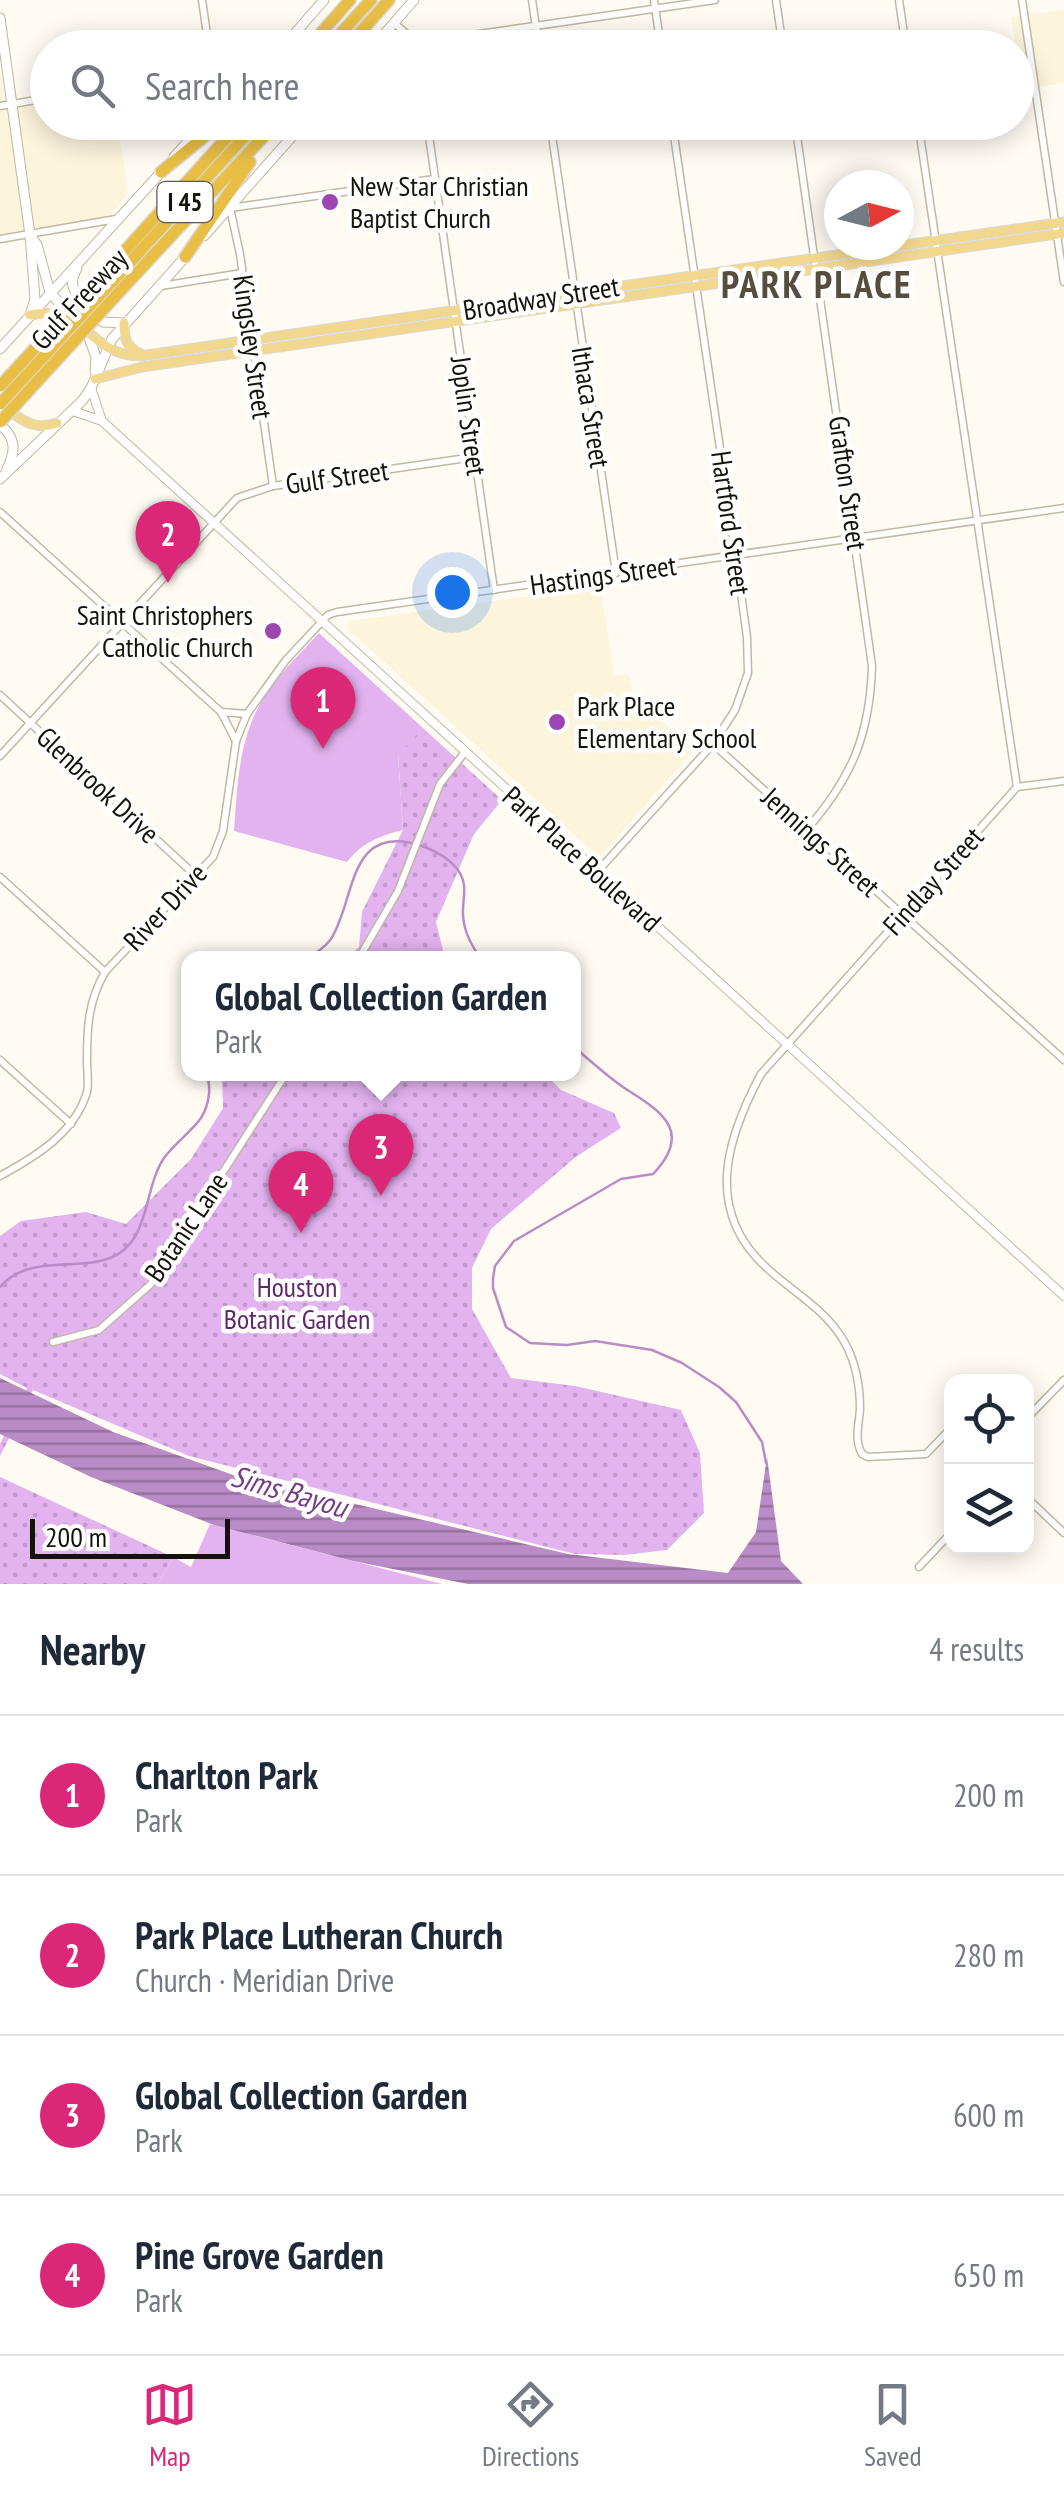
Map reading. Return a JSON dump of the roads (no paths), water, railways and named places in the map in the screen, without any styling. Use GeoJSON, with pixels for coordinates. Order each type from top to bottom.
{"type":"FeatureCollection","features":[{"type":"Feature","properties":{"kind":"highway"},"geometry":{"type":"LineString","coordinates":[[324,30],[350,0]]}},
{"type":"Feature","properties":{"kind":"highway"},"geometry":{"type":"LineString","coordinates":[[343,30],[370,0]]}},
{"type":"Feature","properties":{"kind":"highway"},"geometry":{"type":"LineString","coordinates":[[362,30],[389,0]]}},
{"type":"Feature","properties":{"kind":"highway"},"geometry":{"type":"LineString","coordinates":[[162,172],[200,140]]}},
{"type":"Feature","properties":{"kind":"highway","name":"Gulf Freeway"},"geometry":{"type":"LineString","coordinates":[[0,423],[226,140]]}},
{"type":"Feature","properties":{"kind":"highway","name":"Gulf Freeway"},"geometry":{"type":"LineString","coordinates":[[0,402],[242,140]]}},
{"type":"Feature","properties":{"kind":"highway","name":"Gulf Freeway"},"geometry":{"type":"LineString","coordinates":[[0,386],[260,140]]}},
{"type":"Feature","properties":{"kind":"highway"},"geometry":{"type":"LineString","coordinates":[[185,258],[262,140]]}},
{"type":"Feature","properties":{"kind":"main road"},"geometry":{"type":"LineString","coordinates":[[298,30],[324,0]]}},
{"type":"Feature","properties":{"kind":"main road"},"geometry":{"type":"LineString","coordinates":[[388,30],[414,0]]}},
{"type":"Feature","properties":{"kind":"main road"},"geometry":{"type":"LineString","coordinates":[[0,18],[30,235],[35,298],[30,316]]}},
{"type":"Feature","properties":{"kind":"main road"},"geometry":{"type":"LineString","coordinates":[[0,349],[190,140]]}},
{"type":"Feature","properties":{"kind":"main road"},"geometry":{"type":"LineString","coordinates":[[2,477],[73,411],[93,383],[108,347],[124,323],[289,140]]}},
{"type":"Feature","properties":{"kind":"main road","name":"Broadway Street"},"geometry":{"type":"LineString","coordinates":[[455,317],[574,293],[816,264],[1060,228]]}},
{"type":"Feature","properties":{"kind":"main road"},"geometry":{"type":"LineString","coordinates":[[30,235],[38,246],[50,292],[70,316]]}},
{"type":"Feature","properties":{"kind":"main road"},"geometry":{"type":"LineString","coordinates":[[81,261],[73,275],[73,292],[103,322],[124,323]]}},
{"type":"Feature","properties":{"kind":"main road","name":"Broadway Street"},"geometry":{"type":"LineString","coordinates":[[93,383],[142,367],[253,346],[576,304],[695,280]]}},
{"type":"Feature","properties":{"kind":"main road"},"geometry":{"type":"LineString","coordinates":[[30,316],[50,312],[70,316]]}},
{"type":"Feature","properties":{"kind":"main road","name":"Broadway Street"},"geometry":{"type":"LineString","coordinates":[[70,316],[88,335],[132,356],[253,346]]}},
{"type":"Feature","properties":{"kind":"main road"},"geometry":{"type":"LineString","coordinates":[[124,323],[124,338],[131,348],[154,355]]}},
{"type":"Feature","properties":{"kind":"main road"},"geometry":{"type":"LineString","coordinates":[[88,335],[96,357],[93,383]]}},
{"type":"Feature","properties":{"kind":"main road"},"geometry":{"type":"LineString","coordinates":[[0,402],[20,420],[40,426],[57,424]]}},
{"type":"Feature","properties":{"kind":"main road"},"geometry":{"type":"LineString","coordinates":[[0,423],[10,435],[14,452],[2,477]]}},
{"type":"Feature","properties":{"kind":"street"},"geometry":{"type":"LineString","coordinates":[[202,0],[206,30]]}},
{"type":"Feature","properties":{"kind":"street"},"geometry":{"type":"LineString","coordinates":[[532,0],[537,30]]}},
{"type":"Feature","properties":{"kind":"street"},"geometry":{"type":"LineString","coordinates":[[511,30],[655,4],[715,0]]}},
{"type":"Feature","properties":{"kind":"street"},"geometry":{"type":"LineString","coordinates":[[776,0],[781,30]]}},
{"type":"Feature","properties":{"kind":"street"},"geometry":{"type":"LineString","coordinates":[[898,0],[903,30]]}},
{"type":"Feature","properties":{"kind":"street"},"geometry":{"type":"LineString","coordinates":[[1022,0],[1027,30]]}},
{"type":"Feature","properties":{"kind":"street"},"geometry":{"type":"LineString","coordinates":[[655,4],[659,30]]}},
{"type":"Feature","properties":{"kind":"street"},"geometry":{"type":"LineString","coordinates":[[394,23],[401,30]]}},
{"type":"Feature","properties":{"kind":"street"},"geometry":{"type":"LineString","coordinates":[[1034,72],[1060,228],[1064,282]]}},
{"type":"Feature","properties":{"kind":"street"},"geometry":{"type":"LineString","coordinates":[[0,106],[30,101]]}},
{"type":"Feature","properties":{"kind":"street","name":"Joplin Street"},"geometry":{"type":"LineString","coordinates":[[430,140],[494,590]]}},
{"type":"Feature","properties":{"kind":"street","name":"Ithaca Street"},"geometry":{"type":"LineString","coordinates":[[553,140],[616,573]]}},
{"type":"Feature","properties":{"kind":"street","name":"Hartford Street"},"geometry":{"type":"LineString","coordinates":[[596,873],[713,744],[736,710],[748,674],[748,637],[675,140]]}},
{"type":"Feature","properties":{"kind":"street","name":"Grafton Street"},"geometry":{"type":"LineString","coordinates":[[798,140],[872,666],[867,725],[851,768],[834,799],[807,829]]}},
{"type":"Feature","properties":{"kind":"street"},"geometry":{"type":"LineString","coordinates":[[921,140],[1017,788],[1064,781]]}},
{"type":"Feature","properties":{"kind":"street"},"geometry":{"type":"LineString","coordinates":[[230,208],[435,179]]}},
{"type":"Feature","properties":{"kind":"street"},"geometry":{"type":"LineString","coordinates":[[242,193],[260,203]]}},
{"type":"Feature","properties":{"kind":"street","name":"Kingsley Street"},"geometry":{"type":"LineString","coordinates":[[230,208],[273,486]]}},
{"type":"Feature","properties":{"kind":"street"},"geometry":{"type":"LineString","coordinates":[[0,240],[116,219]]}},
{"type":"Feature","properties":{"kind":"street"},"geometry":{"type":"LineString","coordinates":[[160,286],[242,273]]}},
{"type":"Feature","properties":{"kind":"street","name":"Park Place Boulevard"},"geometry":{"type":"LineString","coordinates":[[93,383],[102,422]]}},
{"type":"Feature","properties":{"kind":"street","name":"Park Place Boulevard"},"geometry":{"type":"LineString","coordinates":[[73,411],[102,422],[1064,1296]]}},
{"type":"Feature","properties":{"kind":"street","name":"Gulf Street"},"geometry":{"type":"LineString","coordinates":[[0,756],[237,498],[273,486],[474,457]]}},
{"type":"Feature","properties":{"kind":"street","name":"Hastings Street"},"geometry":{"type":"LineString","coordinates":[[322,622],[337,612],[1064,508]]}},
{"type":"Feature","properties":{"kind":"street"},"geometry":{"type":"LineString","coordinates":[[0,512],[221,712],[236,741]]}},
{"type":"Feature","properties":{"kind":"street","name":"River Drive"},"geometry":{"type":"LineString","coordinates":[[0,1176],[32,1158],[71,1124],[87,1091],[87,1014],[94,992],[105,972],[213,857],[223,831],[236,741],[247,714],[261,691],[322,622]]}},
{"type":"Feature","properties":{"kind":"street","name":"Glenbrook Drive"},"geometry":{"type":"LineString","coordinates":[[0,695],[195,874]]}},
{"type":"Feature","properties":{"kind":"street"},"geometry":{"type":"LineString","coordinates":[[221,712],[247,714]]}},
{"type":"Feature","properties":{"kind":"street","name":"Jennings Street"},"geometry":{"type":"LineString","coordinates":[[713,744],[1064,1060]]}},
{"type":"Feature","properties":{"kind":"street"},"geometry":{"type":"LineString","coordinates":[[363,951],[398,891],[447,771],[464,752]]}},
{"type":"Feature","properties":{"kind":"street","name":"Findlay Street"},"geometry":{"type":"LineString","coordinates":[[944,1435],[926,1454],[862,1454],[857,1439],[859,1387],[847,1347],[828,1318],[768,1269],[734,1228],[726,1190],[728,1160],[738,1123],[761,1074],[1017,788]]}},
{"type":"Feature","properties":{"kind":"street"},"geometry":{"type":"LineString","coordinates":[[0,877],[105,972]]}},
{"type":"Feature","properties":{"kind":"street"},"geometry":{"type":"LineString","coordinates":[[0,1060],[71,1124]]}},
{"type":"Feature","properties":{"kind":"street","name":"Botanic Lane"},"geometry":{"type":"LineString","coordinates":[[53,1342],[99,1330],[151,1284],[282,1081]]}},
{"type":"Feature","properties":{"kind":"street"},"geometry":{"type":"LineString","coordinates":[[1034,1411],[1064,1380]]}},
{"type":"Feature","properties":{"kind":"street"},"geometry":{"type":"LineString","coordinates":[[1034,1505],[1064,1533]]}},
{"type":"Feature","properties":{"kind":"street"},"geometry":{"type":"LineString","coordinates":[[920,1567],[944,1541]]}},
{"type":"Feature","properties":{"kind":"water","name":"Sims Bayou"},"geometry":{"type":"Polygon","coordinates":[[[0,1378],[113,1432],[236,1476],[568,1554],[728,1573],[756,1532],[767,1457],[781,1561],[803,1584],[468,1584],[353,1561],[214,1525],[91,1477],[0,1434],[0,1378]]]}},
{"type":"Feature","properties":{"kind":"waterway"},"geometry":{"type":"LineString","coordinates":[[318,951],[331,939],[339,923],[357,869],[366,855],[378,845],[396,841],[430,849],[458,870],[464,887],[465,927],[476,951]]}},
{"type":"Feature","properties":{"kind":"waterway"},"geometry":{"type":"LineString","coordinates":[[581,1053],[663,1117],[672,1136],[670,1147],[653,1174],[621,1179],[514,1241],[495,1266],[493,1278],[506,1327],[530,1343],[567,1345],[595,1341],[652,1350],[682,1363],[736,1402],[762,1442],[766,1463]]}},
{"type":"Feature","properties":{"kind":"waterway"},"geometry":{"type":"LineString","coordinates":[[0,1287],[24,1270],[97,1262],[123,1250],[140,1228],[164,1158],[204,1113],[208,1081]]}},
{"type":"Feature","properties":{"kind":"place","name":"New Star Christian Baptist Church"},"geometry":{"type":"Point","coordinates":[330,202]}},
{"type":"Feature","properties":{"kind":"place","name":"Park Place Lutheran Church"},"geometry":{"type":"Point","coordinates":[168,583]}},
{"type":"Feature","properties":{"kind":"place","name":"Saint Christophers Catholic Church"},"geometry":{"type":"Point","coordinates":[273,631]}},
{"type":"Feature","properties":{"kind":"place","name":"Park Place Elementary School"},"geometry":{"type":"Point","coordinates":[557,722]}},
{"type":"Feature","properties":{"kind":"place","name":"Charlton Park"},"geometry":{"type":"Point","coordinates":[323,749]}},
{"type":"Feature","properties":{"kind":"place","name":"Global Collection Garden"},"geometry":{"type":"Point","coordinates":[381,1196]}},
{"type":"Feature","properties":{"kind":"place","name":"Pine Grove Garden"},"geometry":{"type":"Point","coordinates":[301,1233]}},
{"type":"Feature","properties":{"kind":"district","name":"PARK PLACE"},"geometry":{"type":"Point","coordinates":[817,285]}},
{"type":"Feature","properties":{"kind":"park label","name":"Houston Botanic Garden"},"geometry":{"type":"Point","coordinates":[297,1303]}}]}
